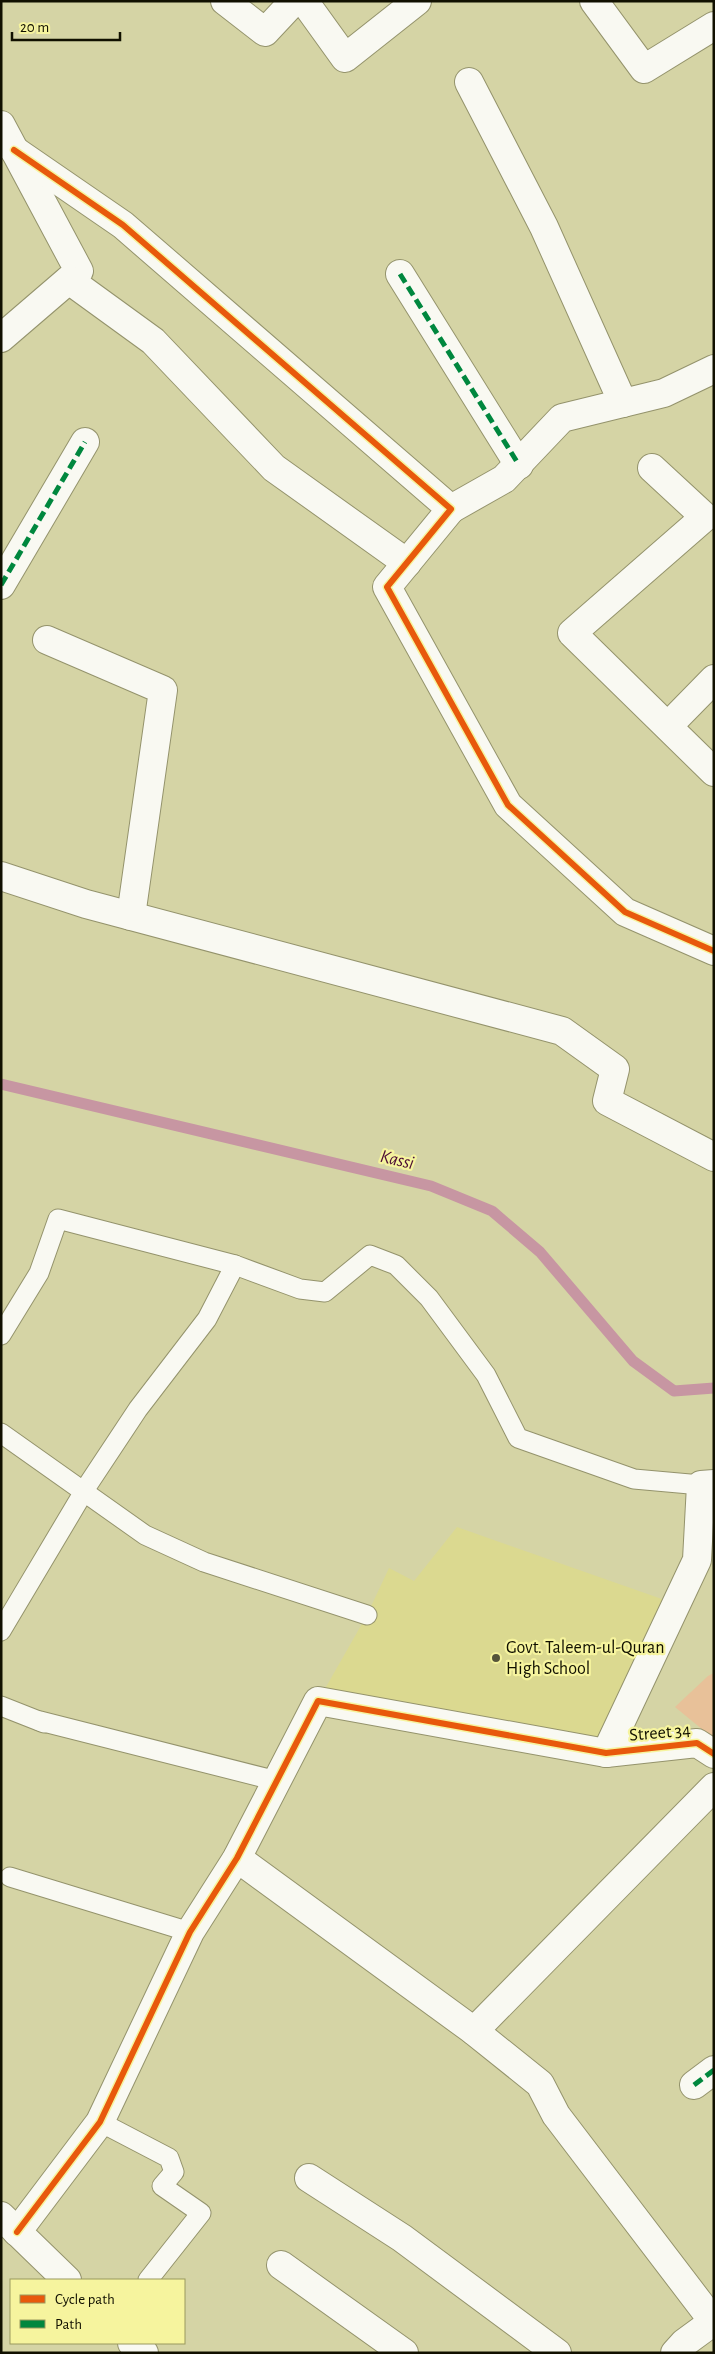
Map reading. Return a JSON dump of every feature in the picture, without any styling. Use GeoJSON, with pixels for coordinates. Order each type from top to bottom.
{"type":"FeatureCollection","features":[{"type":"Feature","properties":{"kind":"street"},"geometry":{"type":"LineString","coordinates":[[225,1],[265,32],[294,1]]}},
{"type":"Feature","properties":{"kind":"street"},"geometry":{"type":"LineString","coordinates":[[304,1],[345,58],[417,1]]}},
{"type":"Feature","properties":{"kind":"street"},"geometry":{"type":"LineString","coordinates":[[594,1],[644,69],[714,26]]}},
{"type":"Feature","properties":{"kind":"street"},"geometry":{"type":"LineString","coordinates":[[469,82],[544,227],[623,403]]}},
{"type":"Feature","properties":{"kind":"street"},"geometry":{"type":"LineString","coordinates":[[1,125],[79,271],[1,338]]}},
{"type":"Feature","properties":{"kind":"street"},"geometry":{"type":"LineString","coordinates":[[14,150],[122,225],[451,510]]}},
{"type":"Feature","properties":{"kind":"street"},"geometry":{"type":"LineString","coordinates":[[400,274],[519,464]]}},
{"type":"Feature","properties":{"kind":"street"},"geometry":{"type":"LineString","coordinates":[[69,280],[153,341],[274,468],[407,562]]}},
{"type":"Feature","properties":{"kind":"street"},"geometry":{"type":"LineString","coordinates":[[714,369],[664,393],[562,418],[504,479],[451,510],[387,587],[508,805],[624,912],[714,951]]}},
{"type":"Feature","properties":{"kind":"street"},"geometry":{"type":"LineString","coordinates":[[1,585],[85,442]]}},
{"type":"Feature","properties":{"kind":"street"},"geometry":{"type":"LineString","coordinates":[[652,468],[705,517],[572,633],[714,772]]}},
{"type":"Feature","properties":{"kind":"street"},"geometry":{"type":"LineString","coordinates":[[47,640],[163,690],[131,916]]}},
{"type":"Feature","properties":{"kind":"street"},"geometry":{"type":"LineString","coordinates":[[668,726],[714,679]]}},
{"type":"Feature","properties":{"kind":"street"},"geometry":{"type":"LineString","coordinates":[[1,876],[86,904],[562,1031],[615,1070],[607,1101],[714,1157]]}},
{"type":"Feature","properties":{"kind":"street"},"geometry":{"type":"LineString","coordinates":[[606,1753],[697,1560],[707,1484]]}},
{"type":"Feature","properties":{"kind":"street","name":"Street 34"},"geometry":{"type":"LineString","coordinates":[[276,1781],[318,1701],[606,1753],[697,1743],[714,1754]]}},
{"type":"Feature","properties":{"kind":"street"},"geometry":{"type":"LineString","coordinates":[[65,2279],[9,2224],[100,2122],[190,1932],[237,1858],[276,1781]]}},
{"type":"Feature","properties":{"kind":"street"},"geometry":{"type":"LineString","coordinates":[[474,2031],[714,1787]]}},
{"type":"Feature","properties":{"kind":"street"},"geometry":{"type":"LineString","coordinates":[[237,1858],[474,2031],[540,2084],[556,2115],[713,2321],[684,2343],[675,2353]]}},
{"type":"Feature","properties":{"kind":"street"},"geometry":{"type":"LineString","coordinates":[[309,2178],[402,2238],[557,2353]]}},
{"type":"Feature","properties":{"kind":"street"},"geometry":{"type":"LineString","coordinates":[[281,2265],[404,2353]]}},
{"type":"Feature","properties":{"kind":"street"},"geometry":{"type":"LineString","coordinates":[[133,2344],[144,2353]]}},
{"type":"Feature","properties":{"kind":"lane"},"geometry":{"type":"LineString","coordinates":[[1,1335],[39,1273],[58,1219],[235,1265],[300,1289],[325,1292],[370,1255],[396,1265],[429,1298],[486,1374],[518,1438],[634,1479],[707,1484]]}},
{"type":"Feature","properties":{"kind":"lane"},"geometry":{"type":"LineString","coordinates":[[1,1631],[85,1490],[138,1409],[207,1319],[235,1265]]}},
{"type":"Feature","properties":{"kind":"lane"},"geometry":{"type":"LineString","coordinates":[[1,1433],[85,1490],[145,1535],[204,1562],[367,1615]]}},
{"type":"Feature","properties":{"kind":"lane"},"geometry":{"type":"LineString","coordinates":[[1,1706],[42,1722],[276,1781]]}},
{"type":"Feature","properties":{"kind":"lane"},"geometry":{"type":"LineString","coordinates":[[10,1877],[190,1932]]}},
{"type":"Feature","properties":{"kind":"lane"},"geometry":{"type":"LineString","coordinates":[[100,2122],[168,2158],[174,2172],[162,2186],[200,2213],[149,2279]]}},
{"type":"Feature","properties":{"kind":"shaded area","name":"Govt. Taleem-ul-Quran High School"},"geometry":{"type":"Polygon","coordinates":[[[457,1527],[676,1604],[606,1753],[318,1701],[367,1615],[389,1568],[414,1581],[457,1527]]]}},
{"type":"Feature","properties":{"kind":"shaded area"},"geometry":{"type":"Polygon","coordinates":[[[714,1673],[714,1739],[675,1707],[708,1676],[714,1673]]]}},
{"type":"Feature","properties":{"kind":"waterway","name":"Kassi"},"geometry":{"type":"LineString","coordinates":[[1,1084],[431,1186],[492,1211],[540,1252],[633,1361],[674,1391],[714,1388]]}},
{"type":"Feature","properties":{"kind":"marked path"},"geometry":{"type":"LineString","coordinates":[[400,274],[519,465]]}},
{"type":"Feature","properties":{"kind":"marked path"},"geometry":{"type":"LineString","coordinates":[[1,585],[85,442]]}},
{"type":"Feature","properties":{"kind":"marked path"},"geometry":{"type":"LineString","coordinates":[[694,2085],[714,2070]]}},
{"type":"Feature","properties":{"kind":"cycle path"},"geometry":{"type":"LineString","coordinates":[[14,150],[123,225],[451,509],[387,587],[508,805],[625,912],[714,951]]}},
{"type":"Feature","properties":{"kind":"cycle path"},"geometry":{"type":"LineString","coordinates":[[17,2232],[100,2122],[190,1932],[237,1858],[318,1701],[606,1753],[697,1743],[714,1754]]}},
{"type":"Feature","properties":{"kind":"place","name":"Govt. Taleem-ul-Quran High School"},"geometry":{"type":"Point","coordinates":[496,1658]}}]}
